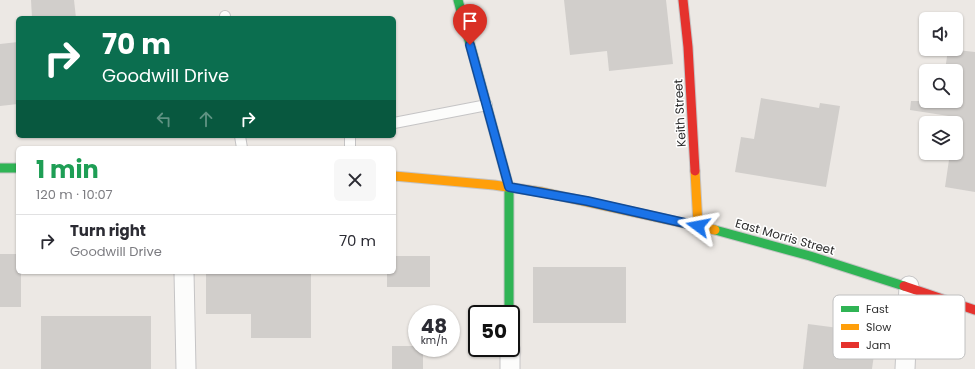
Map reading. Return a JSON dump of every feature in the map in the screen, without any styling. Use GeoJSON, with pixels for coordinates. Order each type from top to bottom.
{"type":"FeatureCollection","features":[{"type":"Feature","properties":{"kind":"main road"},"geometry":{"type":"LineString","coordinates":[[458,0],[509,187],[510,305]]}},
{"type":"Feature","properties":{"kind":"main road","name":"Keith Street"},"geometry":{"type":"LineString","coordinates":[[683,0],[688,47],[698,226]]}},
{"type":"Feature","properties":{"kind":"main road"},"geometry":{"type":"LineString","coordinates":[[0,168],[16,168]]}},
{"type":"Feature","properties":{"kind":"main road","name":"East Morris Street"},"geometry":{"type":"LineString","coordinates":[[396,176],[509,187],[587,201],[698,226],[782,248],[909,286],[934,295]]}},
{"type":"Feature","properties":{"kind":"main road","name":"East Morris Street"},"geometry":{"type":"LineString","coordinates":[[965,306],[975,310]]}},
{"type":"Feature","properties":{"kind":"street"},"geometry":{"type":"LineString","coordinates":[[184,274],[186,369]]}},
{"type":"Feature","properties":{"kind":"street"},"geometry":{"type":"LineString","coordinates":[[909,286],[909,295]]}},
{"type":"Feature","properties":{"kind":"street"},"geometry":{"type":"LineString","coordinates":[[510,357],[510,369]]}},
{"type":"Feature","properties":{"kind":"street"},"geometry":{"type":"LineString","coordinates":[[905,359],[905,369]]}},
{"type":"Feature","properties":{"kind":"lane"},"geometry":{"type":"LineString","coordinates":[[396,123],[486,105]]}},
{"type":"Feature","properties":{"kind":"building"},"geometry":{"type":"Polygon","coordinates":[[[31,0],[74,0],[76,16],[32,16],[31,0]]]}},
{"type":"Feature","properties":{"kind":"building"},"geometry":{"type":"Polygon","coordinates":[[[564,0],[666,0],[673,64],[609,71],[607,51],[570,55],[564,0]]]}},
{"type":"Feature","properties":{"kind":"building"},"geometry":{"type":"Polygon","coordinates":[[[16,42],[16,104],[0,106],[0,44],[16,42]]]}},
{"type":"Feature","properties":{"kind":"building"},"geometry":{"type":"Polygon","coordinates":[[[963,51],[975,52],[975,192],[945,187],[949,160],[963,160],[963,116],[949,116],[910,110],[911,101],[919,101],[919,108],[963,108],[963,64],[946,64],[947,56],[963,56],[963,51]]]}},
{"type":"Feature","properties":{"kind":"building"},"geometry":{"type":"Polygon","coordinates":[[[761,98],[819,108],[820,103],[840,106],[826,187],[735,172],[741,137],[754,139],[761,98]]]}},
{"type":"Feature","properties":{"kind":"building"},"geometry":{"type":"Polygon","coordinates":[[[0,254],[16,254],[16,274],[21,274],[21,307],[0,307],[0,254]]]}},
{"type":"Feature","properties":{"kind":"building"},"geometry":{"type":"Polygon","coordinates":[[[396,256],[430,256],[430,287],[387,287],[387,274],[396,274],[396,256]]]}},
{"type":"Feature","properties":{"kind":"building"},"geometry":{"type":"Polygon","coordinates":[[[533,267],[626,267],[626,323],[533,323],[533,267]]]}},
{"type":"Feature","properties":{"kind":"building"},"geometry":{"type":"Polygon","coordinates":[[[206,274],[311,274],[311,338],[251,338],[251,314],[206,314],[206,274]]]}},
{"type":"Feature","properties":{"kind":"building"},"geometry":{"type":"Polygon","coordinates":[[[41,316],[151,316],[151,369],[41,369],[41,316]]]}},
{"type":"Feature","properties":{"kind":"building"},"geometry":{"type":"Polygon","coordinates":[[[808,324],[833,327],[833,359],[873,359],[872,369],[803,369],[808,324]]]}},
{"type":"Feature","properties":{"kind":"building"},"geometry":{"type":"Polygon","coordinates":[[[392,346],[408,346],[408,357],[423,357],[423,369],[392,369],[392,346]]]}},
{"type":"Feature","properties":{"kind":"traffic: fast"},"geometry":{"type":"LineString","coordinates":[[458,0],[509,187],[509,305]]}},
{"type":"Feature","properties":{"kind":"traffic: fast"},"geometry":{"type":"LineString","coordinates":[[0,168],[16,168]]}},
{"type":"Feature","properties":{"kind":"traffic: fast"},"geometry":{"type":"LineString","coordinates":[[715,230],[810,256],[904,286]]}},
{"type":"Feature","properties":{"kind":"traffic: slow"},"geometry":{"type":"LineString","coordinates":[[695,171],[698,225]]}},
{"type":"Feature","properties":{"kind":"traffic: slow"},"geometry":{"type":"LineString","coordinates":[[396,176],[494,185],[542,192],[715,230]]}},
{"type":"Feature","properties":{"kind":"traffic: jam"},"geometry":{"type":"LineString","coordinates":[[683,0],[688,47],[695,171]]}},
{"type":"Feature","properties":{"kind":"traffic: jam"},"geometry":{"type":"LineString","coordinates":[[904,286],[931,295]]}},
{"type":"Feature","properties":{"kind":"traffic: jam"},"geometry":{"type":"LineString","coordinates":[[965,307],[975,310]]}},
{"type":"Feature","properties":{"kind":"route"},"geometry":{"type":"LineString","coordinates":[[470,45],[509,187],[587,201],[698,226]]}}]}
